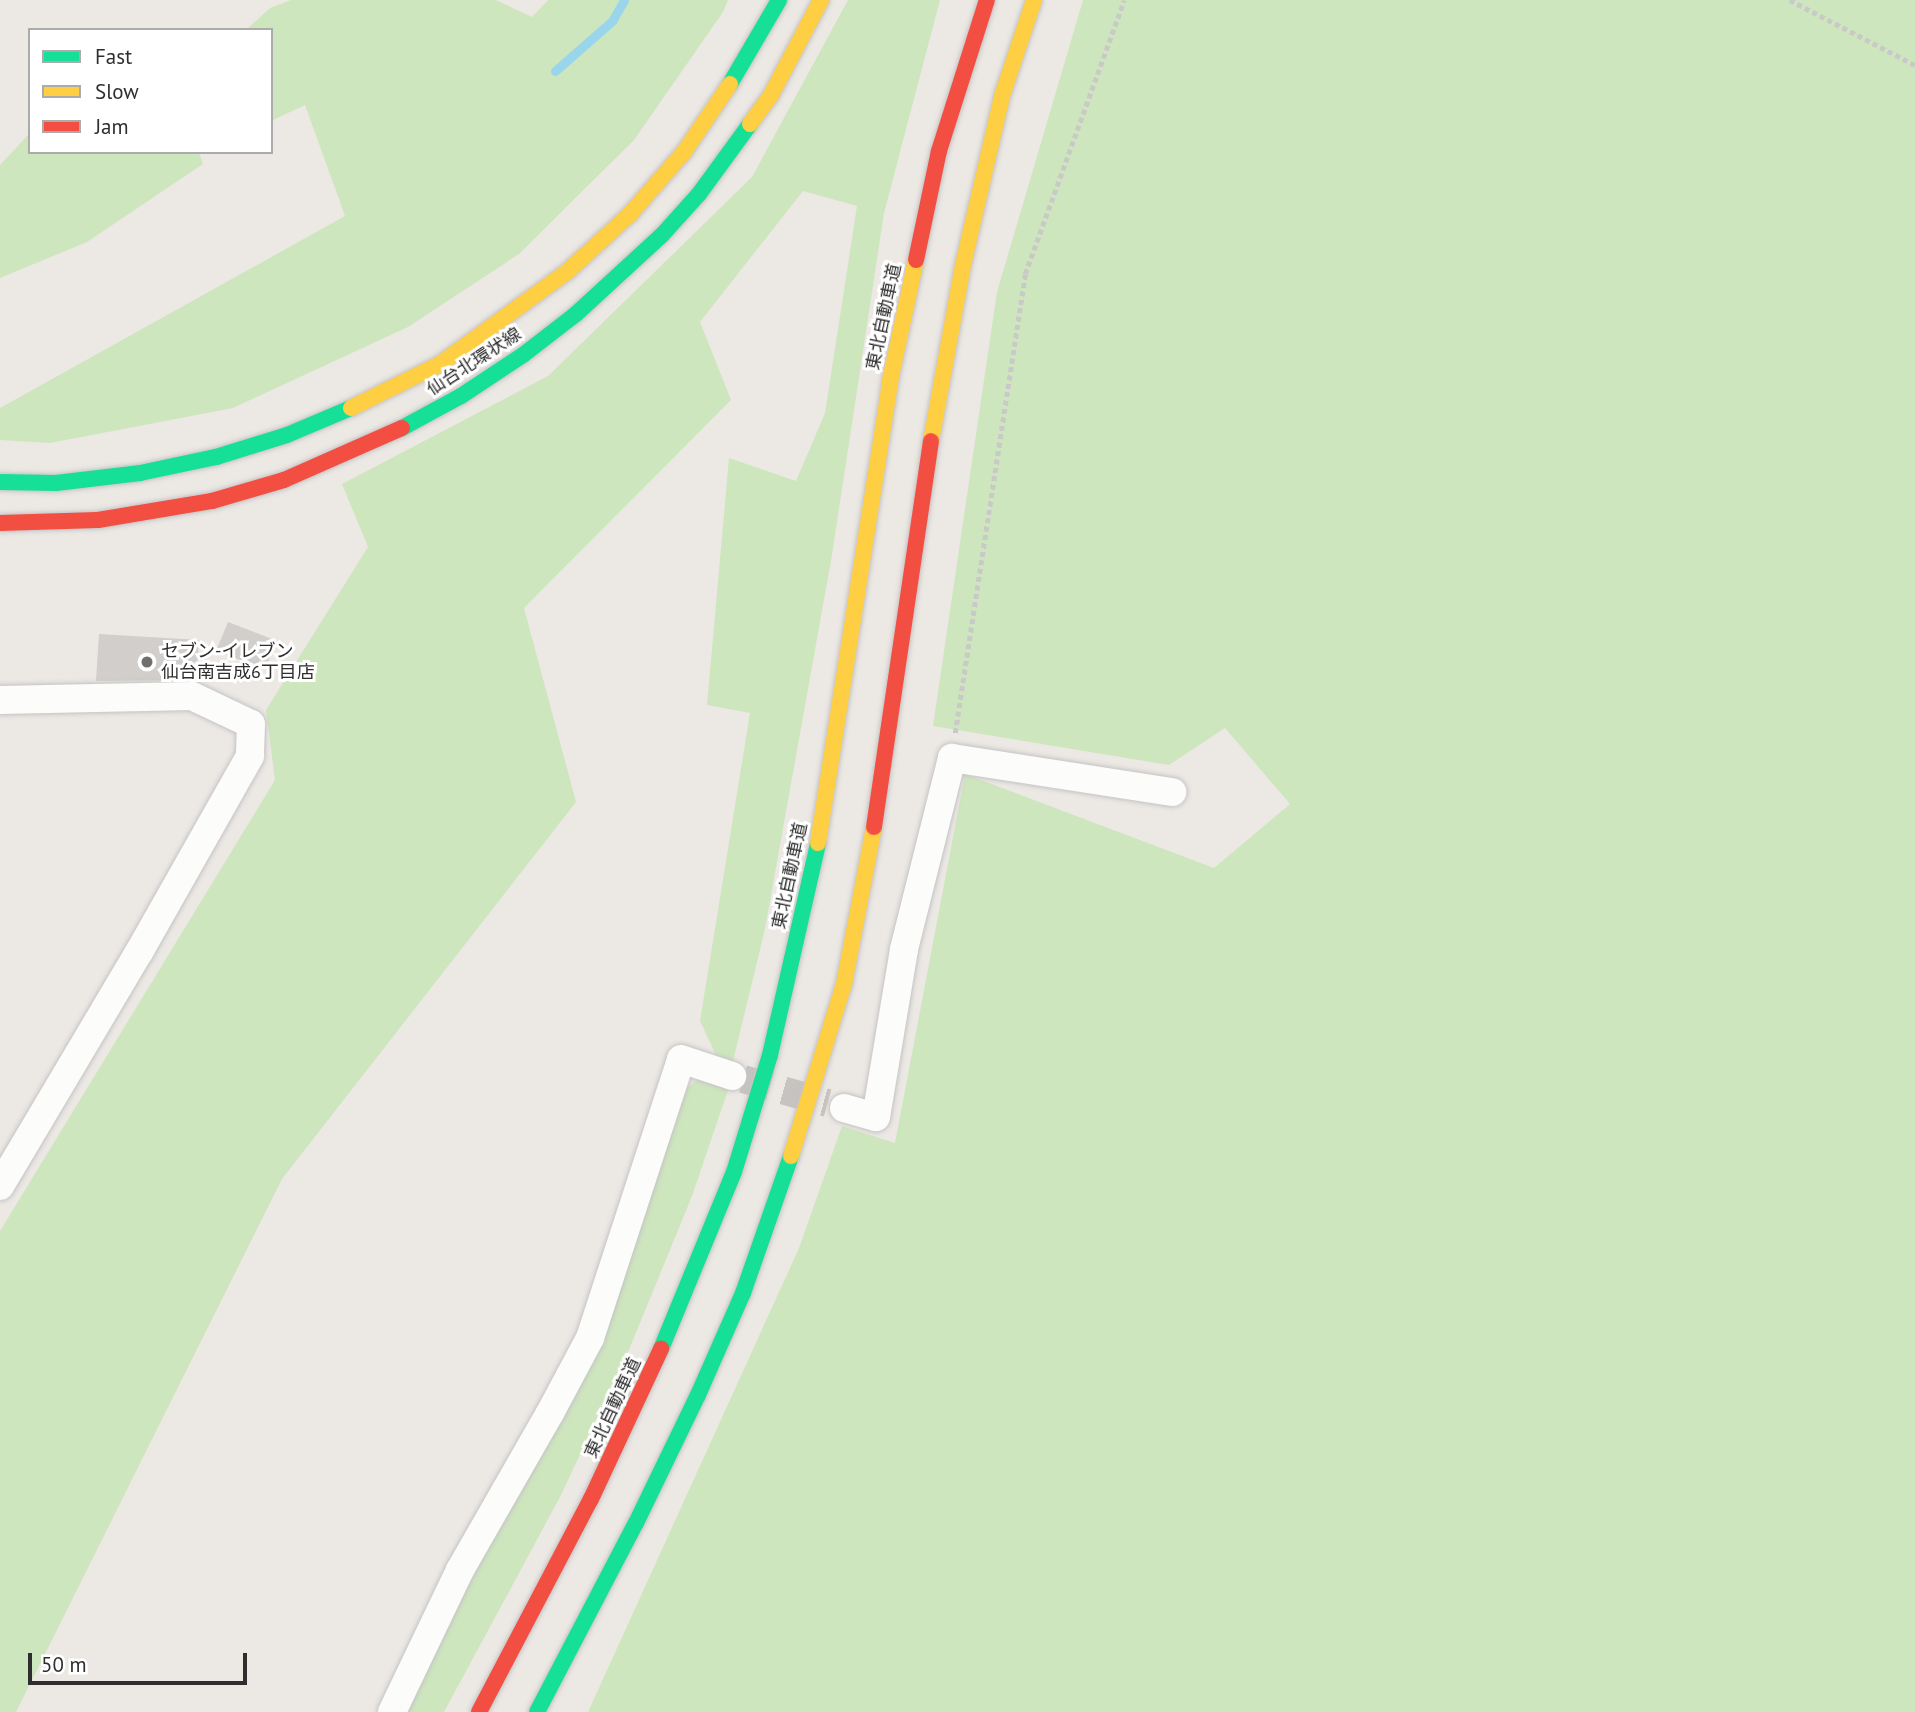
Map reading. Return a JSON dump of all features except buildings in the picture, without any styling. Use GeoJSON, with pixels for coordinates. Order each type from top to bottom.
{"type":"FeatureCollection","features":[{"type":"Feature","properties":{"kind":"main road","name":"仙台北環状線"},"geometry":{"type":"LineString","coordinates":[[0,482],[57,483],[140,473],[216,457],[298,430],[366,402],[440,364],[568,271],[631,213],[684,152],[716,108],[779,0]]}},
{"type":"Feature","properties":{"kind":"main road","name":"仙台北環状線"},"geometry":{"type":"LineString","coordinates":[[0,523],[98,520],[212,501],[284,480],[346,455],[461,396],[523,355],[576,314],[621,275],[690,204],[733,152],[771,95],[821,0]]}},
{"type":"Feature","properties":{"kind":"main road","name":"東北自動車道"},"geometry":{"type":"LineString","coordinates":[[479,1712],[591,1499],[651,1374],[734,1172],[770,1055],[815,861],[890,382],[939,150],[986,0]]}},
{"type":"Feature","properties":{"kind":"main road"},"geometry":{"type":"LineString","coordinates":[[537,1712],[648,1499],[743,1293],[775,1209],[844,984],[870,857],[930,448],[963,265],[1002,96],[1034,0]]}},
{"type":"Feature","properties":{"kind":"street"},"geometry":{"type":"LineString","coordinates":[[0,700],[192,696],[251,724],[250,756],[0,1186]]}},
{"type":"Feature","properties":{"kind":"street"},"geometry":{"type":"LineString","coordinates":[[844,1108],[876,1117],[904,949],[952,758],[1172,792]]}},
{"type":"Feature","properties":{"kind":"street"},"geometry":{"type":"LineString","coordinates":[[391,1712],[460,1570],[590,1338],[681,1059],[732,1076]]}},
{"type":"Feature","properties":{"kind":"path"},"geometry":{"type":"LineString","coordinates":[[952,758],[1025,274],[1124,0]]}},
{"type":"Feature","properties":{"kind":"path"},"geometry":{"type":"LineString","coordinates":[[1790,0],[1915,65]]}},
{"type":"Feature","properties":{"kind":"green space"},"geometry":{"type":"Polygon","coordinates":[[[291,0],[496,0],[532,17],[548,0],[728,0],[723,12],[634,140],[519,254],[408,327],[233,408],[50,443],[0,440],[0,408],[345,216],[305,105],[273,120],[273,28],[248,28],[270,8],[291,0]]]}},
{"type":"Feature","properties":{"kind":"green space"},"geometry":{"type":"Polygon","coordinates":[[[848,0],[940,0],[884,213],[832,555],[765,929],[733,1061],[716,1055],[700,1021],[750,713],[707,705],[729,458],[796,481],[825,413],[857,206],[803,191],[700,322],[731,400],[524,608],[576,802],[282,1179],[16,1712],[0,1712],[0,1231],[275,780],[266,710],[368,547],[342,484],[548,376],[752,177],[848,0]]]}},
{"type":"Feature","properties":{"kind":"green space"},"geometry":{"type":"Polygon","coordinates":[[[1083,0],[1915,0],[1915,1712],[588,1712],[799,1248],[842,1126],[895,1143],[965,774],[1214,868],[1290,804],[1225,728],[1169,765],[933,726],[997,292],[1083,0]]]}},
{"type":"Feature","properties":{"kind":"green space"},"geometry":{"type":"Polygon","coordinates":[[[28,135],[28,154],[200,154],[203,164],[87,242],[0,278],[0,165],[28,135]]]}},
{"type":"Feature","properties":{"kind":"green space"},"geometry":{"type":"Polygon","coordinates":[[[698,1079],[728,1090],[692,1196],[624,1362],[560,1497],[444,1712],[398,1712],[577,1389],[679,1094],[698,1079]]]}},
{"type":"Feature","properties":{"kind":"waterway"},"geometry":{"type":"LineString","coordinates":[[555,71],[612,21],[624,0]]}},
{"type":"Feature","properties":{"kind":"tunnel"},"geometry":{"type":"LineString","coordinates":[[743,1079],[828,1103]]}},
{"type":"Feature","properties":{"kind":"traffic: fast"},"geometry":{"type":"LineString","coordinates":[[730,84],[779,0]]}},
{"type":"Feature","properties":{"kind":"traffic: fast"},"geometry":{"type":"LineString","coordinates":[[402,428],[461,396],[523,355],[576,314],[662,235],[699,194],[750,124]]}},
{"type":"Feature","properties":{"kind":"traffic: fast"},"geometry":{"type":"LineString","coordinates":[[0,482],[56,483],[140,473],[216,457],[287,435],[351,408]]}},
{"type":"Feature","properties":{"kind":"traffic: fast"},"geometry":{"type":"LineString","coordinates":[[661,1349],[734,1172],[770,1055],[818,843]]}},
{"type":"Feature","properties":{"kind":"traffic: fast"},"geometry":{"type":"LineString","coordinates":[[537,1712],[636,1523],[698,1395],[743,1293],[791,1156]]}},
{"type":"Feature","properties":{"kind":"traffic: slow"},"geometry":{"type":"LineString","coordinates":[[750,124],[771,95],[821,0]]}},
{"type":"Feature","properties":{"kind":"traffic: slow"},"geometry":{"type":"LineString","coordinates":[[931,441],[963,265],[1002,96],[1034,0]]}},
{"type":"Feature","properties":{"kind":"traffic: slow"},"geometry":{"type":"LineString","coordinates":[[351,408],[440,364],[568,271],[631,213],[684,152],[730,84]]}},
{"type":"Feature","properties":{"kind":"traffic: slow"},"geometry":{"type":"LineString","coordinates":[[818,843],[890,381],[916,260]]}},
{"type":"Feature","properties":{"kind":"traffic: slow"},"geometry":{"type":"LineString","coordinates":[[791,1156],[844,984],[874,827]]}},
{"type":"Feature","properties":{"kind":"traffic: jam"},"geometry":{"type":"LineString","coordinates":[[916,260],[939,151],[987,0]]}},
{"type":"Feature","properties":{"kind":"traffic: jam"},"geometry":{"type":"LineString","coordinates":[[0,523],[98,520],[212,501],[284,480],[402,428]]}},
{"type":"Feature","properties":{"kind":"traffic: jam"},"geometry":{"type":"LineString","coordinates":[[874,827],[931,441]]}},
{"type":"Feature","properties":{"kind":"traffic: jam"},"geometry":{"type":"LineString","coordinates":[[479,1712],[591,1499],[661,1349]]}},
{"type":"Feature","properties":{"kind":"place","name":"セブン-イレブン 仙台南吉成6丁目店"},"geometry":{"type":"Point","coordinates":[147,662]}}]}
